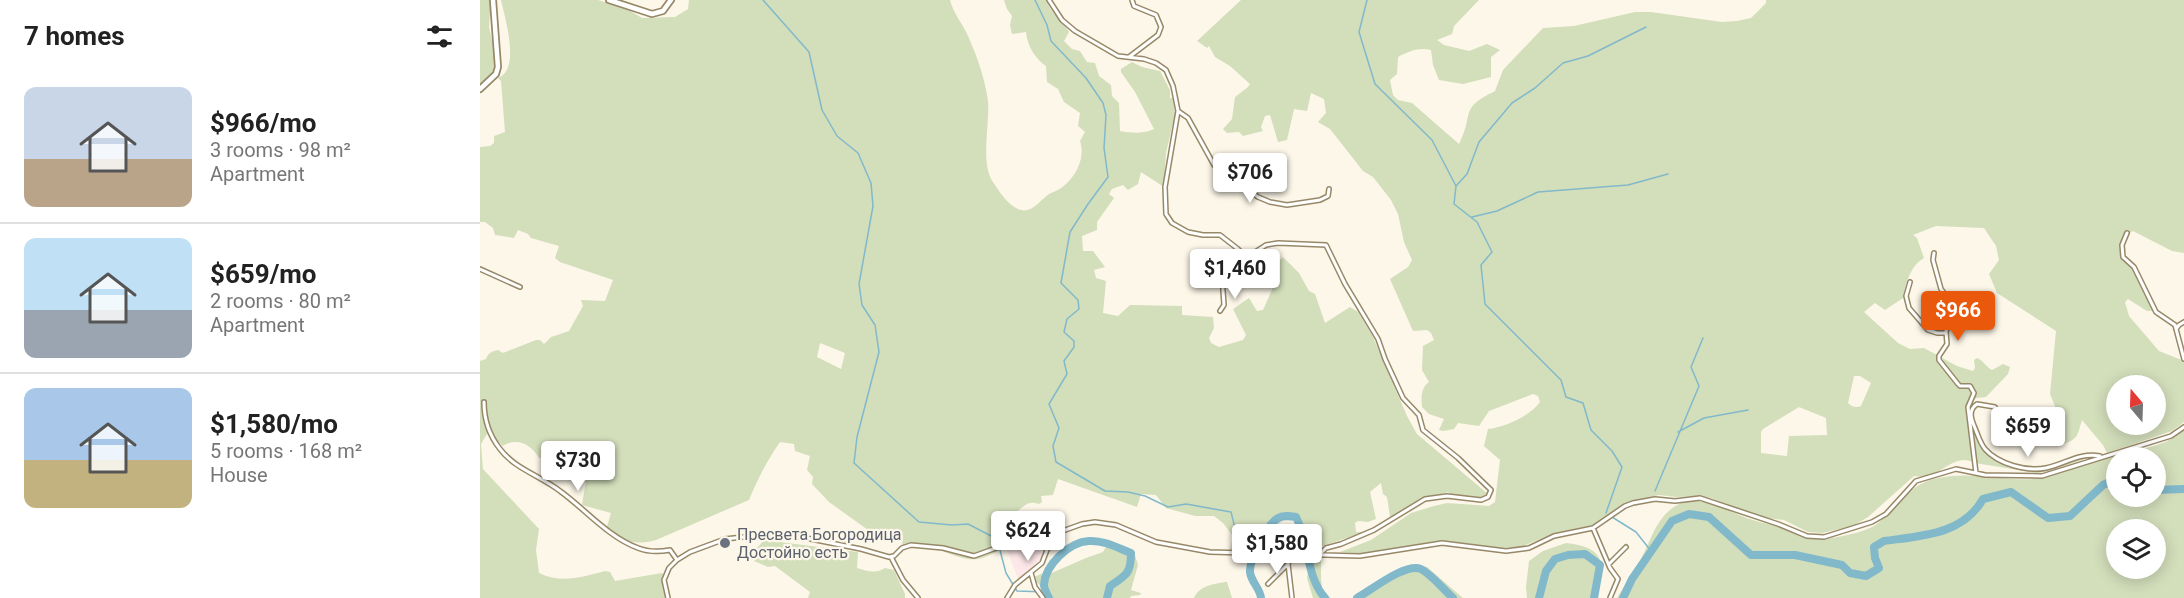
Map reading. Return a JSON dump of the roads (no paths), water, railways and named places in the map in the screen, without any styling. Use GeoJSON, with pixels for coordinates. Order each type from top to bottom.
{"type":"FeatureCollection","features":[{"type":"Feature","properties":{"kind":"street"},"geometry":{"type":"LineString","coordinates":[[480,89],[496,74],[498,67],[493,0]]}},
{"type":"Feature","properties":{"kind":"street"},"geometry":{"type":"LineString","coordinates":[[609,0],[652,14],[663,11],[671,0]]}},
{"type":"Feature","properties":{"kind":"street"},"geometry":{"type":"LineString","coordinates":[[1049,0],[1062,20],[1075,32],[1118,56],[1144,59],[1166,69],[1173,86],[1178,111],[1165,187],[1164,205],[1168,219],[1188,232],[1220,235],[1248,259]]}},
{"type":"Feature","properties":{"kind":"street"},"geometry":{"type":"LineString","coordinates":[[1128,57],[1158,35],[1161,27],[1156,15],[1134,6],[1132,0]]}},
{"type":"Feature","properties":{"kind":"street"},"geometry":{"type":"LineString","coordinates":[[1178,111],[1188,118],[1212,162],[1264,200],[1278,204],[1299,204],[1324,199],[1328,196],[1329,189]]}},
{"type":"Feature","properties":{"kind":"street"},"geometry":{"type":"LineString","coordinates":[[2127,234],[2122,244],[2123,257],[2134,267],[2156,312],[2176,328],[2184,359]]}},
{"type":"Feature","properties":{"kind":"street"},"geometry":{"type":"LineString","coordinates":[[1220,311],[1224,305],[1222,276],[1241,266],[1260,248],[1273,243],[1324,244],[1328,247],[1345,284],[1378,339],[1403,398],[1419,415],[1423,430],[1458,458],[1491,490],[1488,497],[1481,500],[1447,496],[1425,499],[1374,530],[1324,549],[1318,554]]}},
{"type":"Feature","properties":{"kind":"street"},"geometry":{"type":"LineString","coordinates":[[1934,253],[1933,260],[1941,289],[1955,309],[1946,333],[1947,344],[1939,360],[1958,384],[1970,386],[1974,393],[1968,407],[1976,473]]}},
{"type":"Feature","properties":{"kind":"street"},"geometry":{"type":"LineString","coordinates":[[480,269],[520,287]]}},
{"type":"Feature","properties":{"kind":"street"},"geometry":{"type":"LineString","coordinates":[[1910,282],[1906,296],[1911,310],[1929,330],[1946,333]]}},
{"type":"Feature","properties":{"kind":"street"},"geometry":{"type":"LineString","coordinates":[[2176,328],[2178,324],[2184,322]]}},
{"type":"Feature","properties":{"kind":"street"},"geometry":{"type":"LineString","coordinates":[[484,402],[484,414],[491,435],[498,447],[513,462],[560,490],[606,529],[636,548],[650,551],[670,550],[677,560]]}},
{"type":"Feature","properties":{"kind":"street"},"geometry":{"type":"LineString","coordinates":[[1995,408],[1985,404],[1976,404],[1970,417],[1987,451],[2014,465],[2030,469],[2045,468],[2085,455],[2102,456]]}},
{"type":"Feature","properties":{"kind":"street"},"geometry":{"type":"LineString","coordinates":[[891,557],[902,548],[911,545],[944,548],[974,556],[1011,543],[1043,538],[1089,522],[1116,525],[1156,542],[1210,552],[1360,556],[1442,543],[1506,551],[1529,548],[1554,536],[1593,528],[1633,503],[1655,499],[1675,501],[1700,498],[1807,536],[1824,537],[1872,522],[1886,514],[1916,481],[1956,469],[1976,473],[2042,476],[2171,436],[2184,427]]}},
{"type":"Feature","properties":{"kind":"street"},"geometry":{"type":"LineString","coordinates":[[1593,528],[1618,579],[1610,598]]}},
{"type":"Feature","properties":{"kind":"street"},"geometry":{"type":"LineString","coordinates":[[1007,598],[1015,585],[1042,563],[1047,550],[1060,532]]}},
{"type":"Feature","properties":{"kind":"street"},"geometry":{"type":"LineString","coordinates":[[668,598],[664,580],[669,568],[677,560],[690,552],[725,539],[764,536],[801,537],[891,557],[903,580],[918,598]]}},
{"type":"Feature","properties":{"kind":"street"},"geometry":{"type":"LineString","coordinates":[[1043,538],[1047,550]]}},
{"type":"Feature","properties":{"kind":"street"},"geometry":{"type":"LineString","coordinates":[[1609,564],[1626,547]]}},
{"type":"Feature","properties":{"kind":"street"},"geometry":{"type":"LineString","coordinates":[[1268,584],[1288,564],[1293,554]]}},
{"type":"Feature","properties":{"kind":"street"},"geometry":{"type":"LineString","coordinates":[[1288,564],[1292,598]]}},
{"type":"Feature","properties":{"kind":"street"},"geometry":{"type":"LineString","coordinates":[[1031,573],[1035,587],[1043,598]]}},
{"type":"Feature","properties":{"kind":"waterway"},"geometry":{"type":"LineString","coordinates":[[763,0],[809,52],[822,110],[837,136],[858,153],[871,183],[873,206],[859,284],[862,305],[875,325],[879,352],[857,437],[854,463],[919,522],[968,524],[997,539],[1006,573],[1017,591],[1046,592]]}},
{"type":"Feature","properties":{"kind":"waterway"},"geometry":{"type":"LineString","coordinates":[[1035,0],[1047,25],[1051,41],[1086,78],[1103,103],[1106,115],[1104,148],[1108,177],[1070,232],[1061,283],[1078,300],[1079,309],[1067,319],[1064,332],[1074,341],[1074,347],[1064,361],[1067,374],[1049,404],[1059,428],[1053,446],[1056,462],[1105,491],[1128,492],[1145,496],[1168,507],[1186,504],[1231,512],[1238,540],[1246,542],[1264,535]]}},
{"type":"Feature","properties":{"kind":"waterway"},"geometry":{"type":"LineString","coordinates":[[1367,0],[1359,32],[1375,84],[1432,140],[1456,186],[1454,204],[1477,222],[1492,252],[1481,265],[1485,304],[1561,380],[1566,397],[1583,403],[1591,430],[1612,451],[1622,467],[1606,513]]}},
{"type":"Feature","properties":{"kind":"waterway"},"geometry":{"type":"LineString","coordinates":[[1456,186],[1467,174],[1479,142],[1512,103],[1535,88],[1563,63],[1588,56],[1646,27]]}},
{"type":"Feature","properties":{"kind":"waterway"},"geometry":{"type":"LineString","coordinates":[[1472,217],[1497,211],[1538,192],[1628,185],[1668,174]]}},
{"type":"Feature","properties":{"kind":"waterway"},"geometry":{"type":"LineString","coordinates":[[1655,491],[1699,386],[1691,367],[1703,338]]}},
{"type":"Feature","properties":{"kind":"waterway"},"geometry":{"type":"LineString","coordinates":[[1678,432],[1704,418],[1748,410]]}},
{"type":"Feature","properties":{"kind":"waterway"},"geometry":{"type":"LineString","coordinates":[[1623,598],[1632,579],[1672,521],[1689,514],[1709,517],[1751,555],[1795,555],[1842,565],[1850,573],[1866,576],[1879,568],[1874,547],[1884,541],[1926,535],[1952,527],[1974,511],[1983,499],[2011,492],[2048,518],[2070,516],[2106,484]]}},
{"type":"Feature","properties":{"kind":"waterway"},"geometry":{"type":"LineString","coordinates":[[2166,490],[2184,489]]}},
{"type":"Feature","properties":{"kind":"waterway"},"geometry":{"type":"LineString","coordinates":[[1261,598],[1251,576],[1250,567],[1269,527],[1282,516],[1296,517],[1314,580],[1325,598]]}},
{"type":"Feature","properties":{"kind":"waterway"},"geometry":{"type":"LineString","coordinates":[[1612,517],[1636,532],[1651,551]]}},
{"type":"Feature","properties":{"kind":"waterway"},"geometry":{"type":"LineString","coordinates":[[1049,598],[1044,585],[1045,577],[1053,563],[1074,545],[1089,541],[1105,543],[1131,553],[1129,569],[1124,576],[1110,586],[1107,598]]}},
{"type":"Feature","properties":{"kind":"waterway"},"geometry":{"type":"LineString","coordinates":[[1539,598],[1546,571],[1555,559],[1568,555],[1585,554],[1600,565],[1594,598]]}},
{"type":"Feature","properties":{"kind":"waterway"},"geometry":{"type":"LineString","coordinates":[[1357,598],[1388,578],[1414,568],[1421,569],[1429,575],[1453,598]]}},
{"type":"Feature","properties":{"kind":"place","name":"Пресвета Богородица Достойно есть"},"geometry":{"type":"Point","coordinates":[725,543]}}]}
